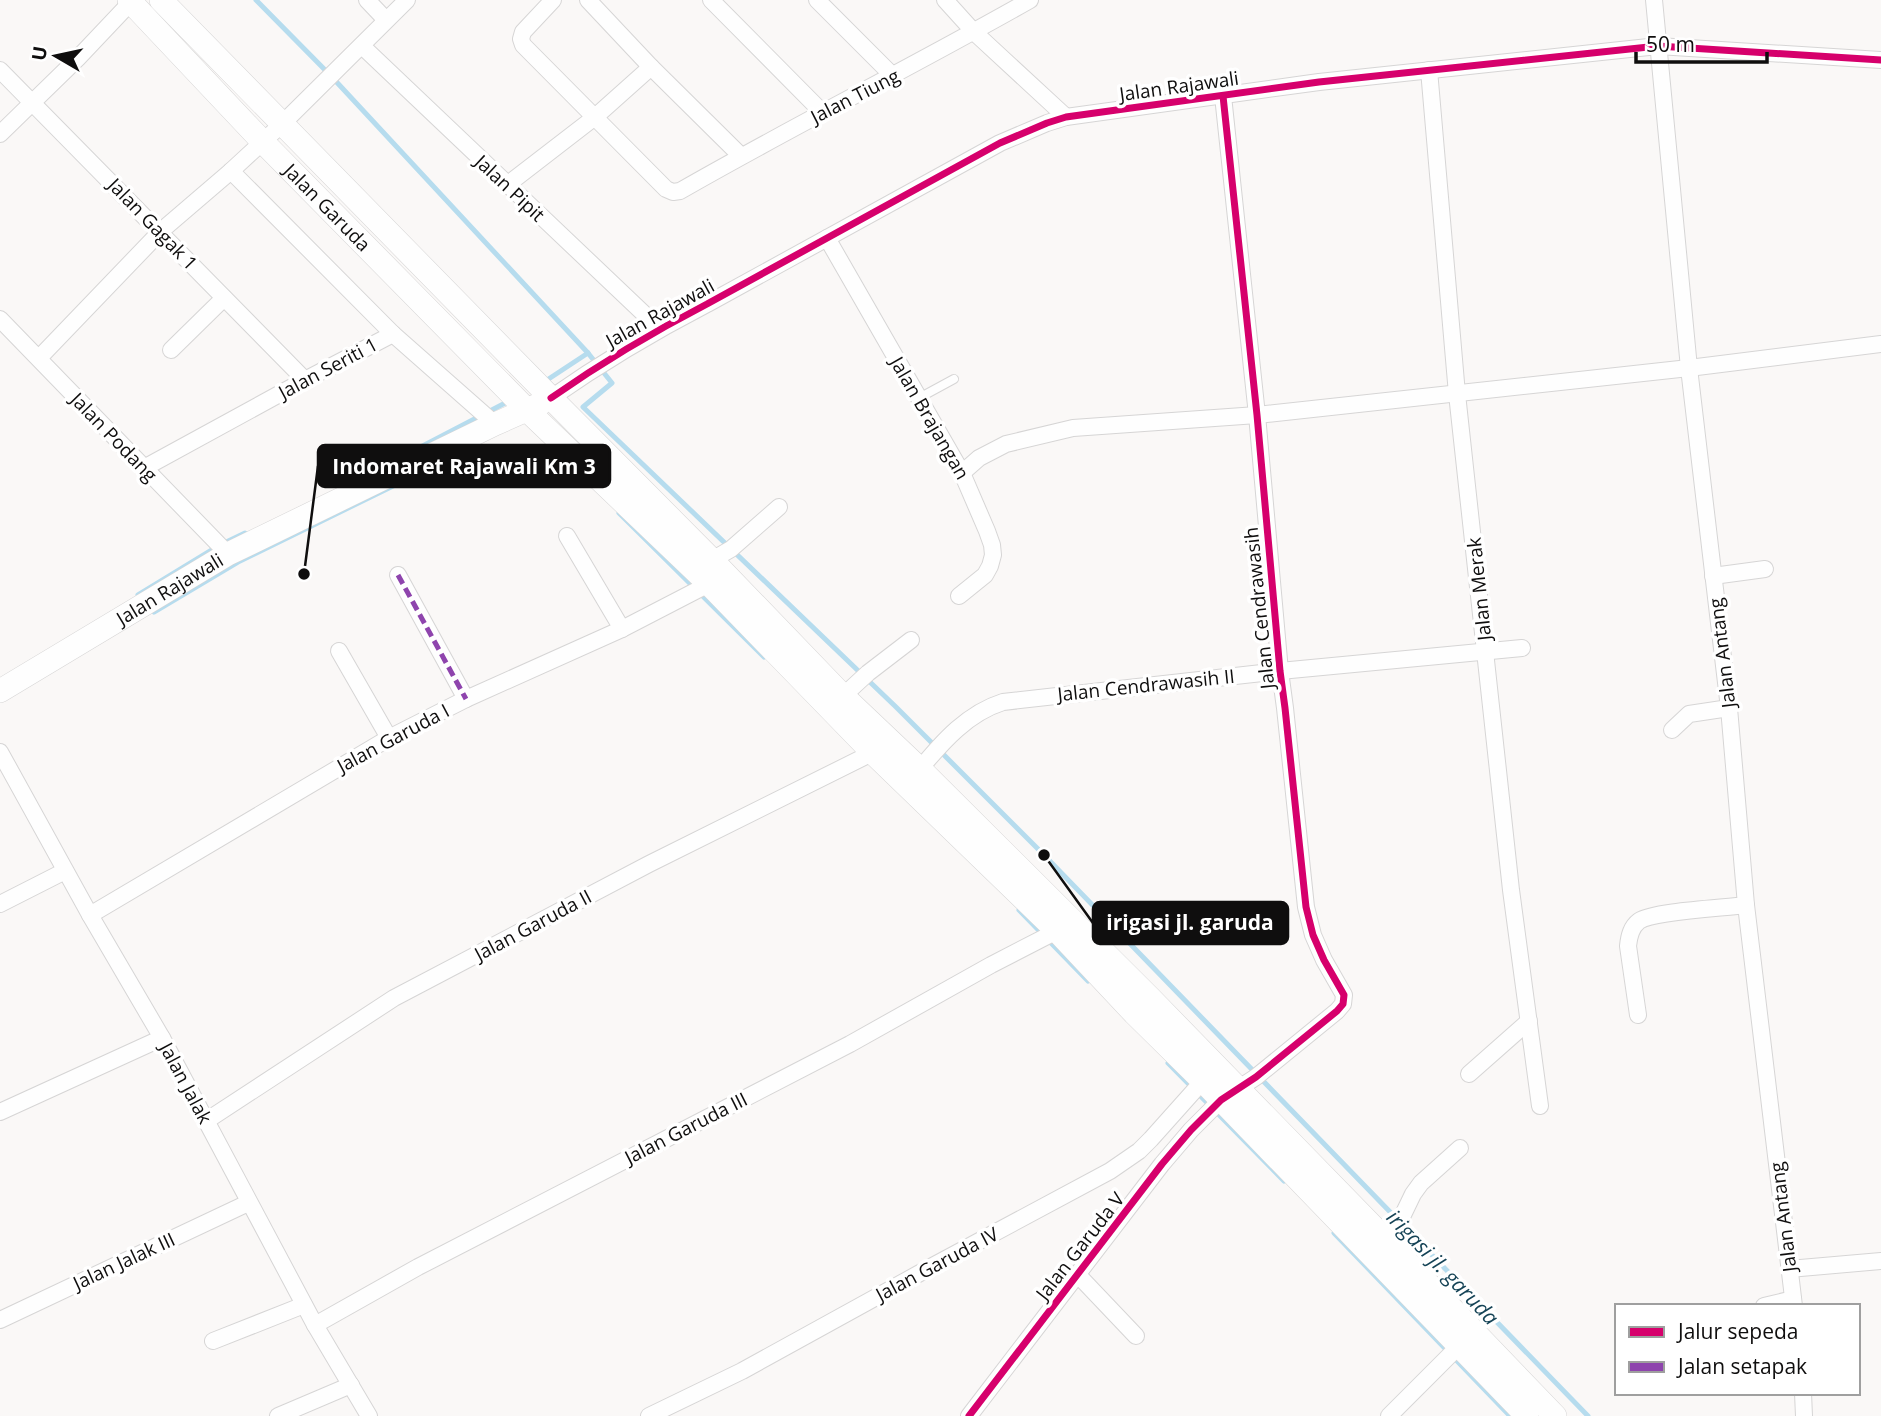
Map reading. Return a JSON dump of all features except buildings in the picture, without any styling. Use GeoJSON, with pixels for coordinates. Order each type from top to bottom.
{"type":"FeatureCollection","features":[{"type":"Feature","properties":{"kind":"main road","name":"Jalan Garuda"},"geometry":{"type":"LineString","coordinates":[[162,0],[551,398],[727,551],[882,747]]}},
{"type":"Feature","properties":{"kind":"main road","name":"Jalan Garuda"},"geometry":{"type":"LineString","coordinates":[[130,1],[262,141],[528,411],[882,747]]}},
{"type":"Feature","properties":{"kind":"main road","name":"Jalan Rajawali"},"geometry":{"type":"LineString","coordinates":[[0,691],[228,554],[551,398]]}},
{"type":"Feature","properties":{"kind":"main road"},"geometry":{"type":"LineString","coordinates":[[882,747],[920,769],[1209,1074],[1244,1084],[1383,1237],[1527,1416]]}},
{"type":"Feature","properties":{"kind":"main road"},"geometry":{"type":"LineString","coordinates":[[882,747],[1057,931],[1142,1006]]}},
{"type":"Feature","properties":{"kind":"main road"},"geometry":{"type":"LineString","coordinates":[[1244,1084],[1466,1339],[1555,1416]]}},
{"type":"Feature","properties":{"kind":"street"},"geometry":{"type":"LineString","coordinates":[[367,0],[386,20]]}},
{"type":"Feature","properties":{"kind":"street"},"geometry":{"type":"LineString","coordinates":[[39,358],[160,231],[282,124],[407,0]]}},
{"type":"Feature","properties":{"kind":"street"},"geometry":{"type":"LineString","coordinates":[[553,0],[523,32],[523,45],[595,117]]}},
{"type":"Feature","properties":{"kind":"street"},"geometry":{"type":"LineString","coordinates":[[588,0],[741,156]]}},
{"type":"Feature","properties":{"kind":"street"},"geometry":{"type":"LineString","coordinates":[[711,0],[822,112]]}},
{"type":"Feature","properties":{"kind":"street"},"geometry":{"type":"LineString","coordinates":[[817,0],[893,76]]}},
{"type":"Feature","properties":{"kind":"street"},"geometry":{"type":"LineString","coordinates":[[945,0],[974,32],[1066,117]]}},
{"type":"Feature","properties":{"kind":"street","name":"Jalan Tiung"},"geometry":{"type":"LineString","coordinates":[[595,117],[668,190],[680,191],[1030,0]]}},
{"type":"Feature","properties":{"kind":"street","name":"Jalan Antang"},"geometry":{"type":"LineString","coordinates":[[1654,0],[1689,368],[1729,708],[1746,905],[1794,1302]]}},
{"type":"Feature","properties":{"kind":"street"},"geometry":{"type":"LineString","coordinates":[[0,134],[130,1]]}},
{"type":"Feature","properties":{"kind":"street","name":"Jalan Pipit"},"geometry":{"type":"LineString","coordinates":[[362,46],[660,329]]}},
{"type":"Feature","properties":{"kind":"street","name":"Jalan Rajawali"},"geometry":{"type":"LineString","coordinates":[[551,398],[597,366],[660,329],[1000,143],[1066,117],[1319,82],[1658,46],[1881,60]]}},
{"type":"Feature","properties":{"kind":"street"},"geometry":{"type":"LineString","coordinates":[[507,185],[595,117],[651,67]]}},
{"type":"Feature","properties":{"kind":"street","name":"Jalan Gagak 1"},"geometry":{"type":"LineString","coordinates":[[0,70],[304,380]]}},
{"type":"Feature","properties":{"kind":"street","name":"Jalan Merak"},"geometry":{"type":"LineString","coordinates":[[1429,71],[1457,394],[1511,890],[1540,1106]]}},
{"type":"Feature","properties":{"kind":"street","name":"Jalan Cendrawasih"},"geometry":{"type":"LineString","coordinates":[[1223,96],[1306,907],[1313,935],[1344,995],[1343,1004],[1337,1011],[1244,1084]]}},
{"type":"Feature","properties":{"kind":"street"},"geometry":{"type":"LineString","coordinates":[[231,171],[393,334]]}},
{"type":"Feature","properties":{"kind":"street","name":"Jalan Brajangan"},"geometry":{"type":"LineString","coordinates":[[827,238],[962,473],[987,531],[993,555],[985,575],[959,596]]}},
{"type":"Feature","properties":{"kind":"street"},"geometry":{"type":"LineString","coordinates":[[172,350],[224,298]]}},
{"type":"Feature","properties":{"kind":"street","name":"Jalan Podang"},"geometry":{"type":"LineString","coordinates":[[0,320],[228,554]]}},
{"type":"Feature","properties":{"kind":"street","name":"Jalan Seriti 1"},"geometry":{"type":"LineString","coordinates":[[144,468],[393,334],[495,424]]}},
{"type":"Feature","properties":{"kind":"street"},"geometry":{"type":"LineString","coordinates":[[962,473],[979,458],[1006,444],[1073,428],[1257,415],[1689,368],[1881,344]]}},
{"type":"Feature","properties":{"kind":"street"},"geometry":{"type":"LineString","coordinates":[[727,551],[779,506]]}},
{"type":"Feature","properties":{"kind":"street"},"geometry":{"type":"LineString","coordinates":[[566,536],[622,629]]}},
{"type":"Feature","properties":{"kind":"street"},"geometry":{"type":"LineString","coordinates":[[1713,576],[1765,569]]}},
{"type":"Feature","properties":{"kind":"street"},"geometry":{"type":"LineString","coordinates":[[398,575],[466,699]]}},
{"type":"Feature","properties":{"kind":"street","name":"Jalan Garuda I"},"geometry":{"type":"LineString","coordinates":[[90,915],[389,738],[466,699],[622,629],[709,584]]}},
{"type":"Feature","properties":{"kind":"street"},"geometry":{"type":"LineString","coordinates":[[843,696],[911,640]]}},
{"type":"Feature","properties":{"kind":"street","name":"Jalan Cendrawasih II"},"geometry":{"type":"LineString","coordinates":[[920,769],[961,725],[986,708],[1003,702],[1280,671],[1522,648]]}},
{"type":"Feature","properties":{"kind":"street"},"geometry":{"type":"LineString","coordinates":[[339,651],[389,738]]}},
{"type":"Feature","properties":{"kind":"street"},"geometry":{"type":"LineString","coordinates":[[1672,730],[1689,714],[1729,708]]}},
{"type":"Feature","properties":{"kind":"street","name":"Jalan Garuda II"},"geometry":{"type":"LineString","coordinates":[[206,1121],[394,998],[649,864],[882,747]]}},
{"type":"Feature","properties":{"kind":"street","name":"Jalan Jalak"},"geometry":{"type":"LineString","coordinates":[[0,752],[162,1038],[315,1325],[369,1416]]}},
{"type":"Feature","properties":{"kind":"street"},"geometry":{"type":"LineString","coordinates":[[0,904],[65,871]]}},
{"type":"Feature","properties":{"kind":"street"},"geometry":{"type":"LineString","coordinates":[[1638,1015],[1628,946],[1633,928],[1638,922],[1658,915],[1746,905]]}},
{"type":"Feature","properties":{"kind":"street","name":"Jalan Garuda III"},"geometry":{"type":"LineString","coordinates":[[315,1325],[418,1267],[850,1044],[1057,931]]}},
{"type":"Feature","properties":{"kind":"street"},"geometry":{"type":"LineString","coordinates":[[1469,1074],[1528,1021]]}},
{"type":"Feature","properties":{"kind":"street"},"geometry":{"type":"LineString","coordinates":[[0,1112],[162,1038]]}},
{"type":"Feature","properties":{"kind":"street","name":"Jalan Garuda IV"},"geometry":{"type":"LineString","coordinates":[[649,1416],[742,1371],[1110,1171],[1139,1151],[1209,1074]]}},
{"type":"Feature","properties":{"kind":"street","name":"Jalan Garuda V"},"geometry":{"type":"LineString","coordinates":[[969,1416],[1162,1164],[1244,1084]]}},
{"type":"Feature","properties":{"kind":"street"},"geometry":{"type":"LineString","coordinates":[[1383,1237],[1402,1217],[1421,1183],[1460,1148]]}},
{"type":"Feature","properties":{"kind":"street","name":"Jalan Jalak III"},"geometry":{"type":"LineString","coordinates":[[0,1320],[248,1202]]}},
{"type":"Feature","properties":{"kind":"street"},"geometry":{"type":"LineString","coordinates":[[1789,1269],[1881,1261]]}},
{"type":"Feature","properties":{"kind":"street"},"geometry":{"type":"LineString","coordinates":[[1078,1275],[1136,1336]]}},
{"type":"Feature","properties":{"kind":"street"},"geometry":{"type":"LineString","coordinates":[[213,1341],[304,1305]]}},
{"type":"Feature","properties":{"kind":"street"},"geometry":{"type":"LineString","coordinates":[[1389,1416],[1466,1339]]}},
{"type":"Feature","properties":{"kind":"street"},"geometry":{"type":"LineString","coordinates":[[278,1416],[351,1385]]}},
{"type":"Feature","properties":{"kind":"street"},"geometry":{"type":"LineString","coordinates":[[1803,1395],[1804,1416]]}},
{"type":"Feature","properties":{"kind":"lane"},"geometry":{"type":"LineString","coordinates":[[919,398],[954,379]]}},
{"type":"Feature","properties":{"kind":"waterway","name":"irigasi jl. garuda"},"geometry":{"type":"LineString","coordinates":[[256,0],[331,76],[588,353],[612,383],[583,407],[896,707],[1044,855],[1588,1416]]}},
{"type":"Feature","properties":{"kind":"waterway"},"geometry":{"type":"LineString","coordinates":[[544,382],[588,353]]}},
{"type":"Feature","properties":{"kind":"waterway"},"geometry":{"type":"LineString","coordinates":[[411,452],[511,400]]}},
{"type":"Feature","properties":{"kind":"waterway"},"geometry":{"type":"LineString","coordinates":[[154,612],[238,562],[440,463]]}},
{"type":"Feature","properties":{"kind":"waterway"},"geometry":{"type":"LineString","coordinates":[[619,513],[764,657]]}},
{"type":"Feature","properties":{"kind":"waterway"},"geometry":{"type":"LineString","coordinates":[[138,595],[220,545],[245,533]]}},
{"type":"Feature","properties":{"kind":"waterway"},"geometry":{"type":"LineString","coordinates":[[1019,910],[1088,981]]}},
{"type":"Feature","properties":{"kind":"waterway"},"geometry":{"type":"LineString","coordinates":[[1168,1063],[1284,1181]]}},
{"type":"Feature","properties":{"kind":"waterway"},"geometry":{"type":"LineString","coordinates":[[1334,1233],[1510,1416]]}},
{"type":"Feature","properties":{"kind":"marked path"},"geometry":{"type":"LineString","coordinates":[[398,575],[466,699]]}},
{"type":"Feature","properties":{"kind":"cycle path"},"geometry":{"type":"LineString","coordinates":[[551,398],[608,360],[667,326],[1000,143],[1066,117],[1319,82],[1658,46],[1881,60]]}},
{"type":"Feature","properties":{"kind":"cycle path"},"geometry":{"type":"LineString","coordinates":[[969,1416],[1191,1130],[1221,1100],[1256,1077],[1343,1004],[1344,995],[1313,935],[1306,907],[1223,96]]}},
{"type":"Feature","properties":{"kind":"place","name":"Indomaret Rajawali Km 3"},"geometry":{"type":"Point","coordinates":[304,574]}},
{"type":"Feature","properties":{"kind":"place","name":"irigasi jl. garuda"},"geometry":{"type":"Point","coordinates":[1044,855]}}]}
